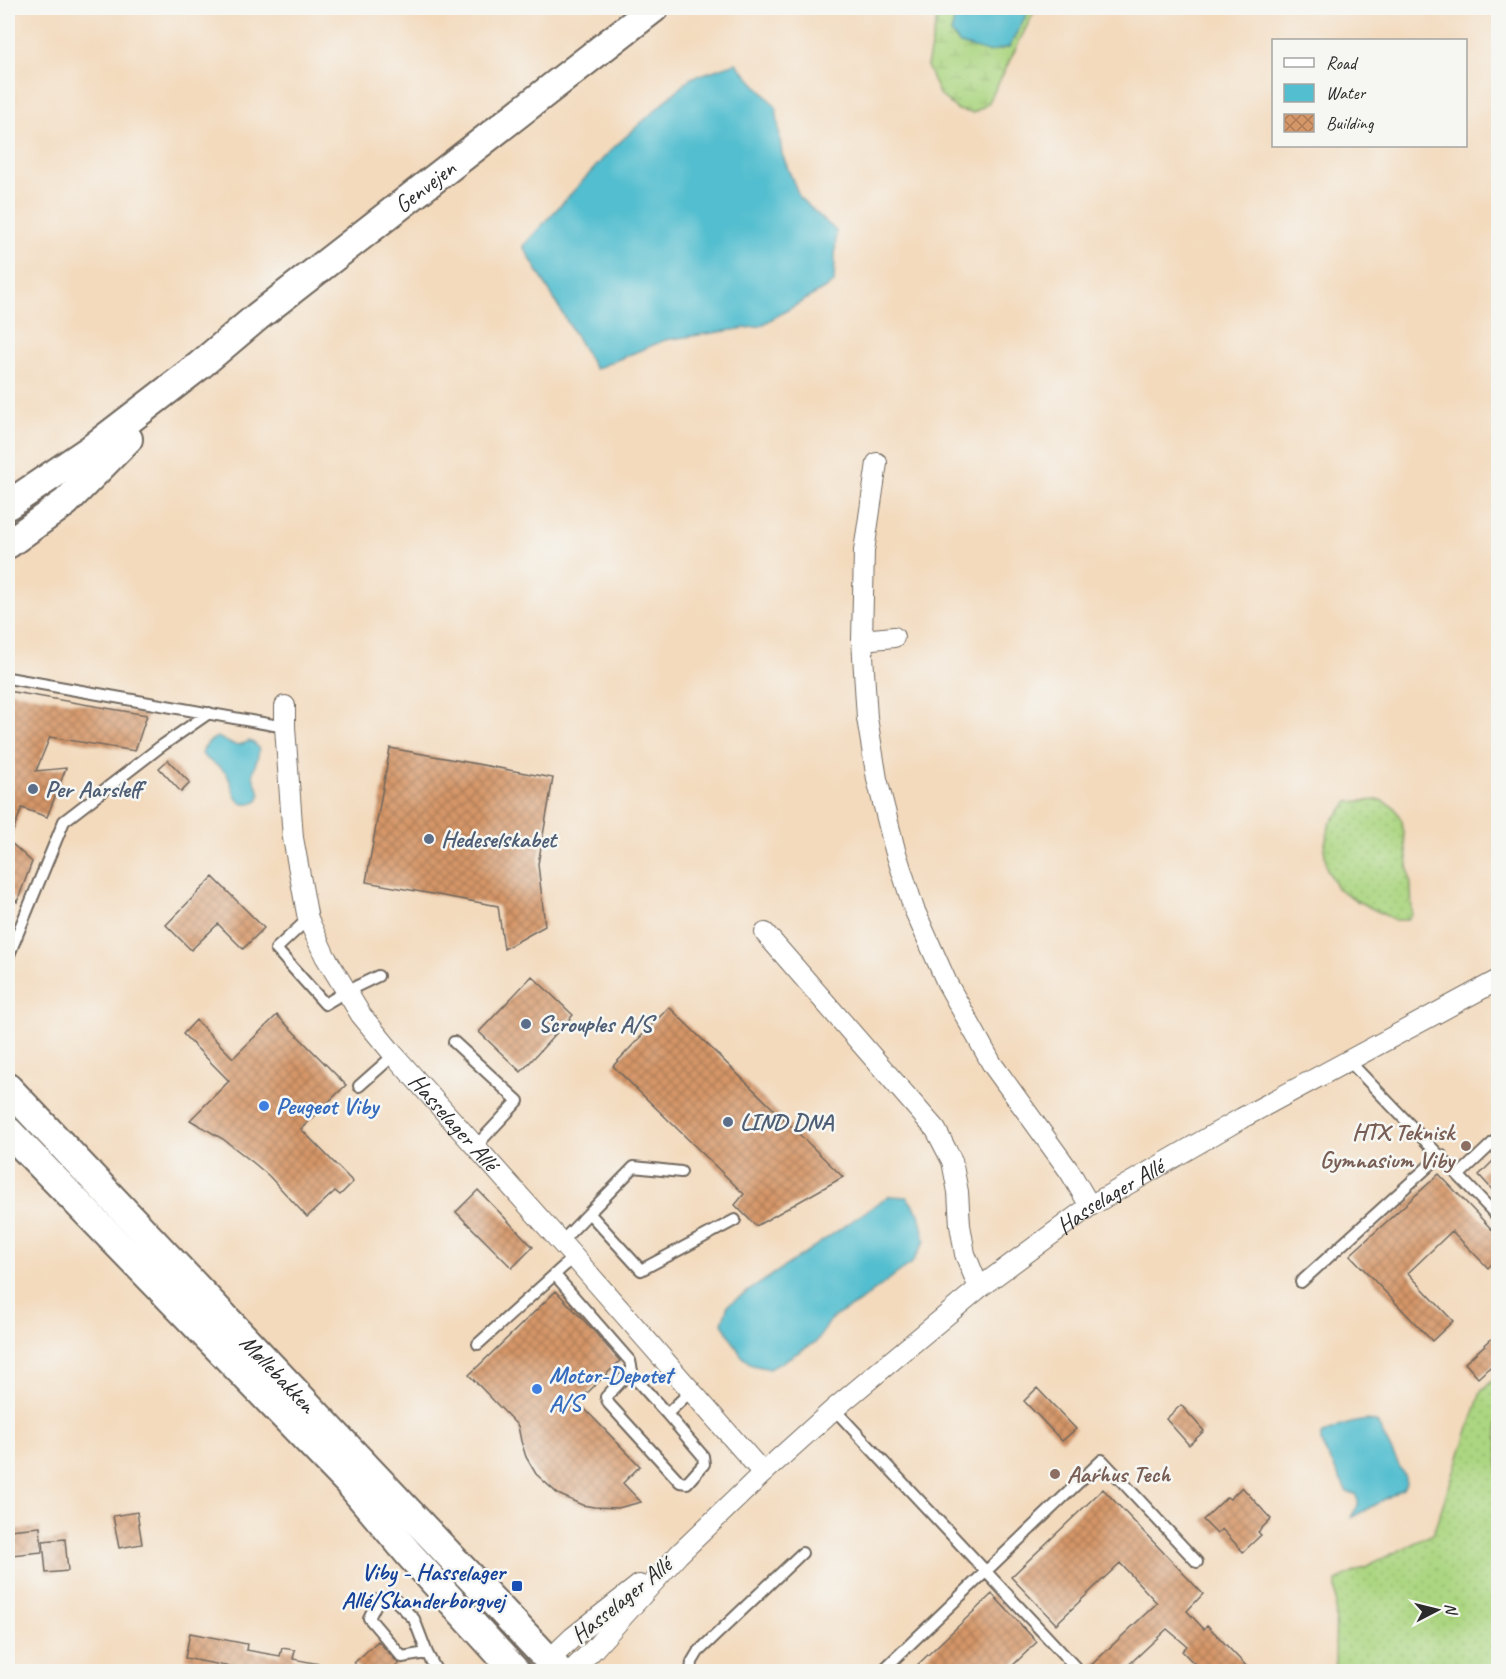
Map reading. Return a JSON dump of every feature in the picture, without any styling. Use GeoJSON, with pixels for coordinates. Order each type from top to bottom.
{"type":"FeatureCollection","features":[{"type":"Feature","properties":{"kind":"main road","name":"Genvejen"},"geometry":{"type":"LineString","coordinates":[[8,504],[91,449],[654,8]]}},
{"type":"Feature","properties":{"kind":"main road","name":"Genvejen"},"geometry":{"type":"LineString","coordinates":[[8,544],[66,502],[199,366]]}},
{"type":"Feature","properties":{"kind":"main road"},"geometry":{"type":"LineString","coordinates":[[8,518],[91,449]]}},
{"type":"Feature","properties":{"kind":"main road","name":"Møllebakken"},"geometry":{"type":"LineString","coordinates":[[8,1088],[554,1669]]}},
{"type":"Feature","properties":{"kind":"main road","name":"Møllebakken"},"geometry":{"type":"LineString","coordinates":[[8,1131],[350,1484],[409,1554],[516,1671]]}},
{"type":"Feature","properties":{"kind":"street"},"geometry":{"type":"LineString","coordinates":[[877,463],[864,551],[862,640],[867,718],[877,779],[895,850],[914,909],[947,983],[992,1064],[1070,1172],[1090,1206]]}},
{"type":"Feature","properties":{"kind":"street"},"geometry":{"type":"LineString","coordinates":[[862,640],[894,637]]}},
{"type":"Feature","properties":{"kind":"street","name":"Hasselager Allé"},"geometry":{"type":"LineString","coordinates":[[285,706],[293,838],[308,919],[326,956],[361,1016],[762,1473]]}},
{"type":"Feature","properties":{"kind":"street"},"geometry":{"type":"LineString","coordinates":[[765,933],[936,1130],[952,1161],[965,1254],[979,1288]]}},
{"type":"Feature","properties":{"kind":"street","name":"Hasselager Allé"},"geometry":{"type":"LineString","coordinates":[[554,1669],[573,1637],[679,1554],[762,1473],[834,1409],[979,1288],[1090,1206],[1242,1118],[1498,980]]}},
{"type":"Feature","properties":{"kind":"lane"},"geometry":{"type":"LineString","coordinates":[[8,678],[285,727]]}},
{"type":"Feature","properties":{"kind":"lane"},"geometry":{"type":"LineString","coordinates":[[8,957],[64,821],[160,747],[209,713]]}},
{"type":"Feature","properties":{"kind":"lane"},"geometry":{"type":"LineString","coordinates":[[308,919],[276,949],[325,1004],[378,976]]}},
{"type":"Feature","properties":{"kind":"lane"},"geometry":{"type":"LineString","coordinates":[[454,1042],[518,1101],[475,1147]]}},
{"type":"Feature","properties":{"kind":"lane"},"geometry":{"type":"LineString","coordinates":[[359,1086],[394,1055]]}},
{"type":"Feature","properties":{"kind":"lane"},"geometry":{"type":"LineString","coordinates":[[1348,1060],[1498,1216]]}},
{"type":"Feature","properties":{"kind":"lane"},"geometry":{"type":"LineString","coordinates":[[1459,1174],[1498,1138]]}},
{"type":"Feature","properties":{"kind":"lane"},"geometry":{"type":"LineString","coordinates":[[1301,1282],[1441,1155]]}},
{"type":"Feature","properties":{"kind":"lane"},"geometry":{"type":"LineString","coordinates":[[561,1242],[634,1167],[681,1172]]}},
{"type":"Feature","properties":{"kind":"lane"},"geometry":{"type":"LineString","coordinates":[[589,1213],[641,1270],[735,1220]]}},
{"type":"Feature","properties":{"kind":"lane"},"geometry":{"type":"LineString","coordinates":[[478,1344],[574,1257]]}},
{"type":"Feature","properties":{"kind":"lane"},"geometry":{"type":"LineString","coordinates":[[555,1275],[630,1361],[633,1376],[703,1456],[704,1464],[687,1483],[680,1482],[609,1404],[606,1397],[624,1378],[633,1376]]}},
{"type":"Feature","properties":{"kind":"lane"},"geometry":{"type":"LineString","coordinates":[[667,1414],[691,1391]]}},
{"type":"Feature","properties":{"kind":"lane"},"geometry":{"type":"LineString","coordinates":[[834,1409],[1076,1668]]}},
{"type":"Feature","properties":{"kind":"lane"},"geometry":{"type":"LineString","coordinates":[[880,1671],[1102,1460],[1197,1562]]}},
{"type":"Feature","properties":{"kind":"lane"},"geometry":{"type":"LineString","coordinates":[[691,1671],[692,1662],[698,1652],[802,1553]]}},
{"type":"Feature","properties":{"kind":"lane"},"geometry":{"type":"LineString","coordinates":[[427,1653],[402,1658],[369,1618],[378,1600],[392,1597],[414,1619],[427,1653],[437,1671]]}},
{"type":"Feature","properties":{"kind":"green space"},"geometry":{"type":"Polygon","coordinates":[[[944,8],[957,8],[951,33],[1009,47],[1030,8],[1036,8],[988,104],[973,113],[958,110],[939,94],[927,66],[937,18],[944,8]]]}},
{"type":"Feature","properties":{"kind":"green space"},"geometry":{"type":"Polygon","coordinates":[[[1380,800],[1394,807],[1402,821],[1411,886],[1412,915],[1406,920],[1395,920],[1337,888],[1327,869],[1324,848],[1330,823],[1348,802],[1380,800]]]}},
{"type":"Feature","properties":{"kind":"green space"},"geometry":{"type":"Polygon","coordinates":[[[1498,1375],[1498,1671],[1335,1671],[1336,1581],[1433,1534],[1481,1392],[1498,1375]]]}},
{"type":"Feature","properties":{"kind":"water"},"geometry":{"type":"Polygon","coordinates":[[[957,8],[1030,8],[1009,47],[988,52],[960,44],[951,33],[957,8]]]}},
{"type":"Feature","properties":{"kind":"water"},"geometry":{"type":"Polygon","coordinates":[[[736,63],[776,107],[782,154],[800,198],[836,231],[834,283],[760,326],[665,340],[595,369],[523,246],[611,150],[691,78],[736,63]]]}},
{"type":"Feature","properties":{"kind":"water"},"geometry":{"type":"Polygon","coordinates":[[[217,737],[236,745],[249,741],[258,747],[253,774],[260,794],[258,801],[243,804],[238,801],[225,772],[202,754],[207,744],[217,737]]]}},
{"type":"Feature","properties":{"kind":"water"},"geometry":{"type":"Polygon","coordinates":[[[889,1196],[907,1197],[919,1214],[925,1241],[912,1263],[858,1303],[832,1318],[816,1342],[770,1369],[752,1365],[741,1355],[722,1323],[728,1305],[889,1196]]]}},
{"type":"Feature","properties":{"kind":"water"},"geometry":{"type":"Polygon","coordinates":[[[1367,1420],[1377,1423],[1406,1483],[1403,1489],[1351,1518],[1358,1505],[1357,1499],[1355,1494],[1347,1492],[1321,1443],[1321,1435],[1343,1425],[1367,1420]]]}},
{"type":"Feature","properties":{"kind":"building","name":"Per Aarsleff"},"geometry":{"type":"Polygon","coordinates":[[[8,691],[147,715],[135,751],[50,737],[36,771],[66,768],[47,817],[22,808],[9,841],[32,862],[17,902],[8,892],[8,691]]]}},
{"type":"Feature","properties":{"kind":"building"},"geometry":{"type":"Polygon","coordinates":[[[390,748],[553,778],[538,864],[545,926],[504,949],[498,906],[366,882],[390,748]]]}},
{"type":"Feature","properties":{"kind":"building"},"geometry":{"type":"Polygon","coordinates":[[[168,760],[190,783],[181,792],[159,768],[168,760]]]}},
{"type":"Feature","properties":{"kind":"building"},"geometry":{"type":"Polygon","coordinates":[[[213,877],[264,928],[243,949],[218,924],[191,950],[166,925],[213,877]]]}},
{"type":"Feature","properties":{"kind":"building","name":"Scrouples A/S"},"geometry":{"type":"Polygon","coordinates":[[[532,976],[573,1015],[521,1072],[479,1032],[532,976]]]}},
{"type":"Feature","properties":{"kind":"building","name":"LIND DNA"},"geometry":{"type":"Polygon","coordinates":[[[669,1007],[843,1177],[756,1226],[735,1205],[744,1194],[613,1066],[669,1007]]]}},
{"type":"Feature","properties":{"kind":"building","name":"Peugeot Viby"},"geometry":{"type":"Polygon","coordinates":[[[277,1015],[346,1085],[301,1129],[353,1182],[340,1195],[335,1191],[307,1217],[255,1164],[223,1139],[190,1120],[229,1081],[183,1034],[196,1020],[233,1058],[277,1015]]]}},
{"type":"Feature","properties":{"kind":"building"},"geometry":{"type":"Polygon","coordinates":[[[1498,1156],[1498,1196],[1479,1175],[1498,1156]]]}},
{"type":"Feature","properties":{"kind":"building"},"geometry":{"type":"Polygon","coordinates":[[[1439,1174],[1498,1236],[1498,1258],[1488,1268],[1452,1231],[1408,1273],[1453,1321],[1432,1341],[1350,1255],[1439,1174]]]}},
{"type":"Feature","properties":{"kind":"building"},"geometry":{"type":"Polygon","coordinates":[[[478,1190],[533,1247],[512,1268],[456,1212],[478,1190]]]}},
{"type":"Feature","properties":{"kind":"building","name":"Motor-Depotet A/S"},"geometry":{"type":"Polygon","coordinates":[[[556,1291],[620,1361],[578,1402],[640,1466],[623,1483],[641,1502],[618,1508],[594,1507],[582,1505],[558,1494],[536,1474],[526,1457],[518,1426],[469,1375],[556,1291]]]}},
{"type":"Feature","properties":{"kind":"building"},"geometry":{"type":"Polygon","coordinates":[[[1498,1333],[1498,1360],[1478,1378],[1465,1363],[1498,1333]]]}},
{"type":"Feature","properties":{"kind":"building"},"geometry":{"type":"Polygon","coordinates":[[[1037,1388],[1076,1429],[1062,1441],[1024,1401],[1037,1388]]]}},
{"type":"Feature","properties":{"kind":"building"},"geometry":{"type":"Polygon","coordinates":[[[1181,1405],[1204,1431],[1189,1445],[1166,1419],[1181,1405]]]}},
{"type":"Feature","properties":{"kind":"building"},"geometry":{"type":"Polygon","coordinates":[[[1242,1487],[1271,1519],[1258,1532],[1261,1535],[1243,1552],[1222,1529],[1217,1534],[1203,1520],[1227,1497],[1230,1499],[1242,1487]]]}},
{"type":"Feature","properties":{"kind":"building"},"geometry":{"type":"Polygon","coordinates":[[[1103,1489],[1203,1594],[1187,1611],[1204,1629],[1207,1625],[1251,1671],[1201,1671],[1182,1651],[1187,1646],[1167,1629],[1122,1671],[1085,1671],[1157,1603],[1120,1563],[1056,1624],[1011,1577],[1103,1489]]]}},
{"type":"Feature","properties":{"kind":"building"},"geometry":{"type":"Polygon","coordinates":[[[137,1512],[142,1544],[119,1548],[113,1516],[137,1512]]]}},
{"type":"Feature","properties":{"kind":"building"},"geometry":{"type":"Polygon","coordinates":[[[40,1527],[42,1552],[11,1555],[9,1530],[40,1527]]]}},
{"type":"Feature","properties":{"kind":"building"},"geometry":{"type":"Polygon","coordinates":[[[65,1539],[68,1571],[46,1573],[43,1541],[65,1539]]]}},
{"type":"Feature","properties":{"kind":"building"},"geometry":{"type":"Polygon","coordinates":[[[992,1594],[1037,1642],[1007,1671],[911,1671],[992,1594]]]}},
{"type":"Feature","properties":{"kind":"building"},"geometry":{"type":"Polygon","coordinates":[[[190,1633],[247,1644],[246,1650],[280,1656],[282,1648],[295,1650],[293,1659],[325,1665],[324,1671],[240,1671],[241,1669],[185,1658],[190,1633]]]}},
{"type":"Feature","properties":{"kind":"building"},"geometry":{"type":"Polygon","coordinates":[[[378,1641],[399,1664],[390,1671],[362,1671],[354,1663],[378,1641]]]}},
{"type":"Feature","properties":{"kind":"place","name":"Per Aarsleff"},"geometry":{"type":"Point","coordinates":[33,789]}},
{"type":"Feature","properties":{"kind":"place","name":"Hedeselskabet"},"geometry":{"type":"Point","coordinates":[429,839]}},
{"type":"Feature","properties":{"kind":"place","name":"Scrouples A/S"},"geometry":{"type":"Point","coordinates":[526,1024]}},
{"type":"Feature","properties":{"kind":"place","name":"Peugeot Viby"},"geometry":{"type":"Point","coordinates":[264,1106]}},
{"type":"Feature","properties":{"kind":"place","name":"LIND DNA"},"geometry":{"type":"Point","coordinates":[728,1122]}},
{"type":"Feature","properties":{"kind":"place","name":"HTX Teknisk Gymnasium Viby"},"geometry":{"type":"Point","coordinates":[1466,1146]}},
{"type":"Feature","properties":{"kind":"place","name":"Motor-Depotet A/S"},"geometry":{"type":"Point","coordinates":[537,1389]}},
{"type":"Feature","properties":{"kind":"place","name":"Aarhus Tech"},"geometry":{"type":"Point","coordinates":[1055,1474]}},
{"type":"Feature","properties":{"kind":"place","name":"Viby - Hasselager Allé/Skanderborgvej"},"geometry":{"type":"Point","coordinates":[517,1586]}}]}
